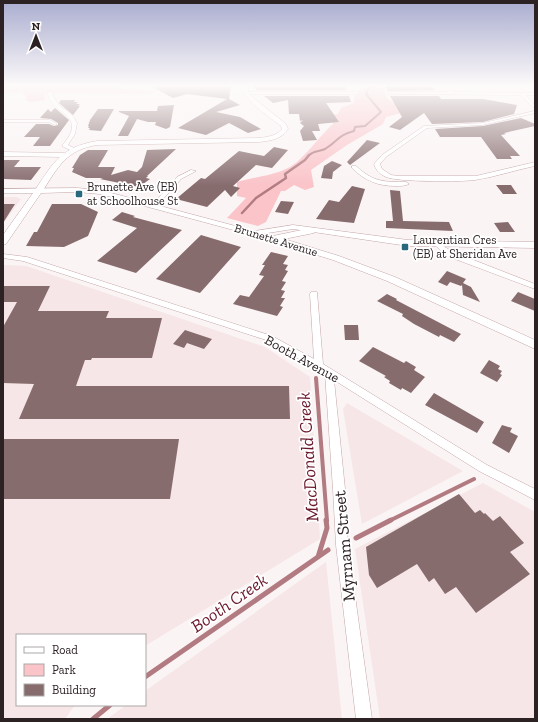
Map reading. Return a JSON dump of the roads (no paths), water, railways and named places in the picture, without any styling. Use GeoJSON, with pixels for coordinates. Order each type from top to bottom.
{"type":"FeatureCollection","features":[{"type":"Feature","properties":{"kind":"main road"},"geometry":{"type":"LineString","coordinates":[[3,242],[39,190]]}},
{"type":"Feature","properties":{"kind":"main road","name":"Brunette Avenue"},"geometry":{"type":"LineString","coordinates":[[3,191],[93,191],[255,233],[336,258],[391,279],[535,345]]}},
{"type":"Feature","properties":{"kind":"main road"},"geometry":{"type":"LineString","coordinates":[[273,239],[311,231]]}},
{"type":"Feature","properties":{"kind":"main road"},"geometry":{"type":"LineString","coordinates":[[307,249],[301,239],[302,236],[311,231]]}},
{"type":"Feature","properties":{"kind":"street"},"geometry":{"type":"LineString","coordinates":[[72,119],[74,123],[73,132],[65,146],[72,149]]}},
{"type":"Feature","properties":{"kind":"street"},"geometry":{"type":"LineString","coordinates":[[39,190],[64,155],[72,149],[97,143],[259,140],[274,138],[285,129],[283,124],[277,119]]}},
{"type":"Feature","properties":{"kind":"street"},"geometry":{"type":"LineString","coordinates":[[471,179],[393,177],[379,170],[377,164],[384,156],[426,127],[483,124],[506,119]]}},
{"type":"Feature","properties":{"kind":"street"},"geometry":{"type":"LineString","coordinates":[[3,121],[50,121],[55,124]]}},
{"type":"Feature","properties":{"kind":"street"},"geometry":{"type":"LineString","coordinates":[[3,154],[64,155]]}},
{"type":"Feature","properties":{"kind":"street"},"geometry":{"type":"LineString","coordinates":[[354,168],[370,181],[382,184],[458,183],[535,164]]}},
{"type":"Feature","properties":{"kind":"street"},"geometry":{"type":"LineString","coordinates":[[154,206],[179,178],[193,171]]}},
{"type":"Feature","properties":{"kind":"street"},"geometry":{"type":"LineString","coordinates":[[255,233],[275,229],[293,228],[408,243],[438,245],[535,245]]}},
{"type":"Feature","properties":{"kind":"street"},"geometry":{"type":"LineString","coordinates":[[438,245],[450,254],[535,287]]}},
{"type":"Feature","properties":{"kind":"street","name":"Booth Avenue"},"geometry":{"type":"LineString","coordinates":[[3,256],[24,259],[269,338],[324,369],[483,468],[535,495]]}},
{"type":"Feature","properties":{"kind":"street","name":"Myrnam Street"},"geometry":{"type":"LineString","coordinates":[[314,294],[339,489],[342,544],[364,719]]}},
{"type":"Feature","properties":{"kind":"waterway","name":"MacDonald Creek"},"geometry":{"type":"LineString","coordinates":[[308,156],[325,149],[341,136],[354,131],[355,127],[365,126],[373,119]]}},
{"type":"Feature","properties":{"kind":"waterway","name":"MacDonald Creek"},"geometry":{"type":"LineString","coordinates":[[242,213],[256,198],[286,178],[285,174],[305,160],[308,156]]}},
{"type":"Feature","properties":{"kind":"waterway","name":"MacDonald Creek"},"geometry":{"type":"LineString","coordinates":[[316,378],[327,521]]}},
{"type":"Feature","properties":{"kind":"waterway","name":"Booth Creek"},"geometry":{"type":"LineString","coordinates":[[390,520],[474,479]]}},
{"type":"Feature","properties":{"kind":"waterway","name":"MacDonald Creek"},"geometry":{"type":"LineString","coordinates":[[318,557],[327,528],[326,520]]}},
{"type":"Feature","properties":{"kind":"waterway","name":"Booth Creek"},"geometry":{"type":"LineString","coordinates":[[356,538],[390,520]]}},
{"type":"Feature","properties":{"kind":"waterway","name":"Booth Creek"},"geometry":{"type":"LineString","coordinates":[[318,557],[328,550]]}},
{"type":"Feature","properties":{"kind":"waterway","name":"Booth Creek"},"geometry":{"type":"LineString","coordinates":[[146,676],[318,557]]}},
{"type":"Feature","properties":{"kind":"waterway","name":"Booth Creek"},"geometry":{"type":"LineString","coordinates":[[93,719],[109,706]]}},
{"type":"Feature","properties":{"kind":"place","name":"Brunette Ave (EB) at Schoolhouse St"},"geometry":{"type":"Point","coordinates":[79,194]}},
{"type":"Feature","properties":{"kind":"place","name":"Laurentian Cres (EB) at Sheridan Ave"},"geometry":{"type":"Point","coordinates":[405,247]}}]}
